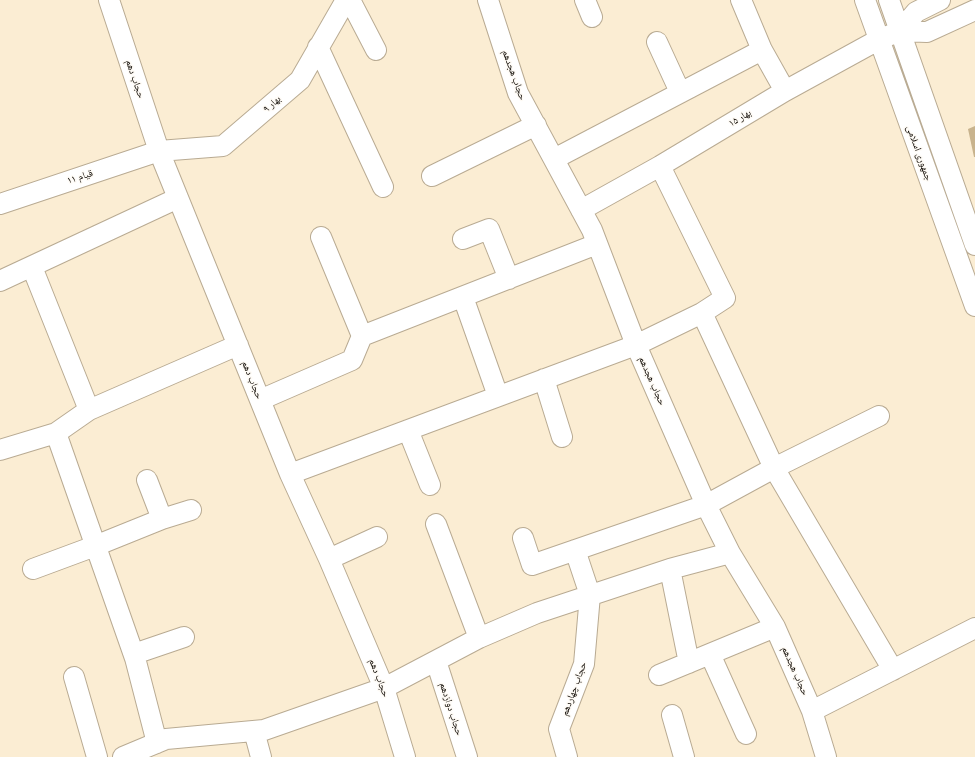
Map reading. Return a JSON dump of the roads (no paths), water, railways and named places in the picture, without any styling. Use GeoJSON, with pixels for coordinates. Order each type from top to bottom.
{"type":"FeatureCollection","features":[{"type":"Feature","properties":{"kind":"street","name":"حجاب دهم"},"geometry":{"type":"LineString","coordinates":[[109,0],[159,151],[290,474],[329,559],[384,688],[405,757]]}},
{"type":"Feature","properties":{"kind":"street","name":"بهار ۹"},"geometry":{"type":"LineString","coordinates":[[159,151],[223,146],[300,80],[346,0]]}},
{"type":"Feature","properties":{"kind":"street"},"geometry":{"type":"LineString","coordinates":[[350,0],[376,50]]}},
{"type":"Feature","properties":{"kind":"street","name":"حجاب هجدهم"},"geometry":{"type":"LineString","coordinates":[[488,0],[518,93],[581,210],[597,244],[636,344],[706,505],[730,553],[775,627],[812,711],[826,757]]}},
{"type":"Feature","properties":{"kind":"street"},"geometry":{"type":"LineString","coordinates":[[740,0],[762,50],[785,91]]}},
{"type":"Feature","properties":{"kind":"street","name":"جمهوری اسلامی"},"geometry":{"type":"LineString","coordinates":[[865,0],[878,40],[975,306]]}},
{"type":"Feature","properties":{"kind":"street"},"geometry":{"type":"LineString","coordinates":[[889,0],[975,245]]}},
{"type":"Feature","properties":{"kind":"street"},"geometry":{"type":"LineString","coordinates":[[900,31],[916,12],[940,0]]}},
{"type":"Feature","properties":{"kind":"street"},"geometry":{"type":"LineString","coordinates":[[900,31],[927,32],[975,10]]}},
{"type":"Feature","properties":{"kind":"street","name":"بهار ۱۵"},"geometry":{"type":"LineString","coordinates":[[581,210],[660,166],[785,91],[878,40],[900,31]]}},
{"type":"Feature","properties":{"kind":"street"},"geometry":{"type":"LineString","coordinates":[[657,42],[680,92]]}},
{"type":"Feature","properties":{"kind":"street"},"geometry":{"type":"LineString","coordinates":[[318,47],[383,187]]}},
{"type":"Feature","properties":{"kind":"street"},"geometry":{"type":"LineString","coordinates":[[554,159],[762,50]]}},
{"type":"Feature","properties":{"kind":"street"},"geometry":{"type":"LineString","coordinates":[[432,176],[536,125]]}},
{"type":"Feature","properties":{"kind":"street","name":"قیام ۱۱"},"geometry":{"type":"LineString","coordinates":[[0,204],[159,151]]}},
{"type":"Feature","properties":{"kind":"street"},"geometry":{"type":"LineString","coordinates":[[290,474],[636,344],[702,312],[725,298],[660,166]]}},
{"type":"Feature","properties":{"kind":"street"},"geometry":{"type":"LineString","coordinates":[[0,281],[178,198]]}},
{"type":"Feature","properties":{"kind":"street"},"geometry":{"type":"LineString","coordinates":[[463,239],[489,229],[509,279]]}},
{"type":"Feature","properties":{"kind":"street"},"geometry":{"type":"LineString","coordinates":[[260,400],[352,360],[362,336],[321,237]]}},
{"type":"Feature","properties":{"kind":"street"},"geometry":{"type":"LineString","coordinates":[[362,336],[597,244]]}},
{"type":"Feature","properties":{"kind":"street"},"geometry":{"type":"LineString","coordinates":[[32,267],[89,410]]}},
{"type":"Feature","properties":{"kind":"street"},"geometry":{"type":"LineString","coordinates":[[463,297],[498,396]]}},
{"type":"Feature","properties":{"kind":"street"},"geometry":{"type":"LineString","coordinates":[[702,312],[774,468],[893,670]]}},
{"type":"Feature","properties":{"kind":"street"},"geometry":{"type":"LineString","coordinates":[[0,450],[56,433],[89,410],[238,345]]}},
{"type":"Feature","properties":{"kind":"street"},"geometry":{"type":"LineString","coordinates":[[544,379],[562,437]]}},
{"type":"Feature","properties":{"kind":"street"},"geometry":{"type":"LineString","coordinates":[[523,538],[532,565],[706,505],[774,468],[879,416]]}},
{"type":"Feature","properties":{"kind":"street"},"geometry":{"type":"LineString","coordinates":[[408,430],[430,485]]}},
{"type":"Feature","properties":{"kind":"street"},"geometry":{"type":"LineString","coordinates":[[56,433],[136,661]]}},
{"type":"Feature","properties":{"kind":"street"},"geometry":{"type":"LineString","coordinates":[[147,480],[162,519]]}},
{"type":"Feature","properties":{"kind":"street"},"geometry":{"type":"LineString","coordinates":[[33,569],[162,519],[191,510]]}},
{"type":"Feature","properties":{"kind":"street"},"geometry":{"type":"LineString","coordinates":[[436,524],[479,638]]}},
{"type":"Feature","properties":{"kind":"street"},"geometry":{"type":"LineString","coordinates":[[329,559],[377,537]]}},
{"type":"Feature","properties":{"kind":"street"},"geometry":{"type":"LineString","coordinates":[[575,550],[590,594]]}},
{"type":"Feature","properties":{"kind":"street"},"geometry":{"type":"LineString","coordinates":[[122,757],[166,739],[264,730],[384,688],[479,638],[537,613],[590,594],[670,569],[730,553]]}},
{"type":"Feature","properties":{"kind":"street"},"geometry":{"type":"LineString","coordinates":[[670,569],[689,663]]}},
{"type":"Feature","properties":{"kind":"street","name":"حجاب چهاردهم"},"geometry":{"type":"LineString","coordinates":[[567,757],[559,729],[584,664],[590,594]]}},
{"type":"Feature","properties":{"kind":"street"},"geometry":{"type":"LineString","coordinates":[[659,675],[775,627]]}},
{"type":"Feature","properties":{"kind":"street"},"geometry":{"type":"LineString","coordinates":[[812,711],[975,628]]}},
{"type":"Feature","properties":{"kind":"street"},"geometry":{"type":"LineString","coordinates":[[157,743],[134,654],[184,637]]}},
{"type":"Feature","properties":{"kind":"street"},"geometry":{"type":"LineString","coordinates":[[710,654],[746,734]]}},
{"type":"Feature","properties":{"kind":"street","name":"حجاب دوازدهم"},"geometry":{"type":"LineString","coordinates":[[436,660],[467,757]]}},
{"type":"Feature","properties":{"kind":"street"},"geometry":{"type":"LineString","coordinates":[[74,678],[98,757]]}},
{"type":"Feature","properties":{"kind":"street"},"geometry":{"type":"LineString","coordinates":[[672,715],[684,757]]}},
{"type":"Feature","properties":{"kind":"street"},"geometry":{"type":"LineString","coordinates":[[254,731],[261,757]]}}]}
